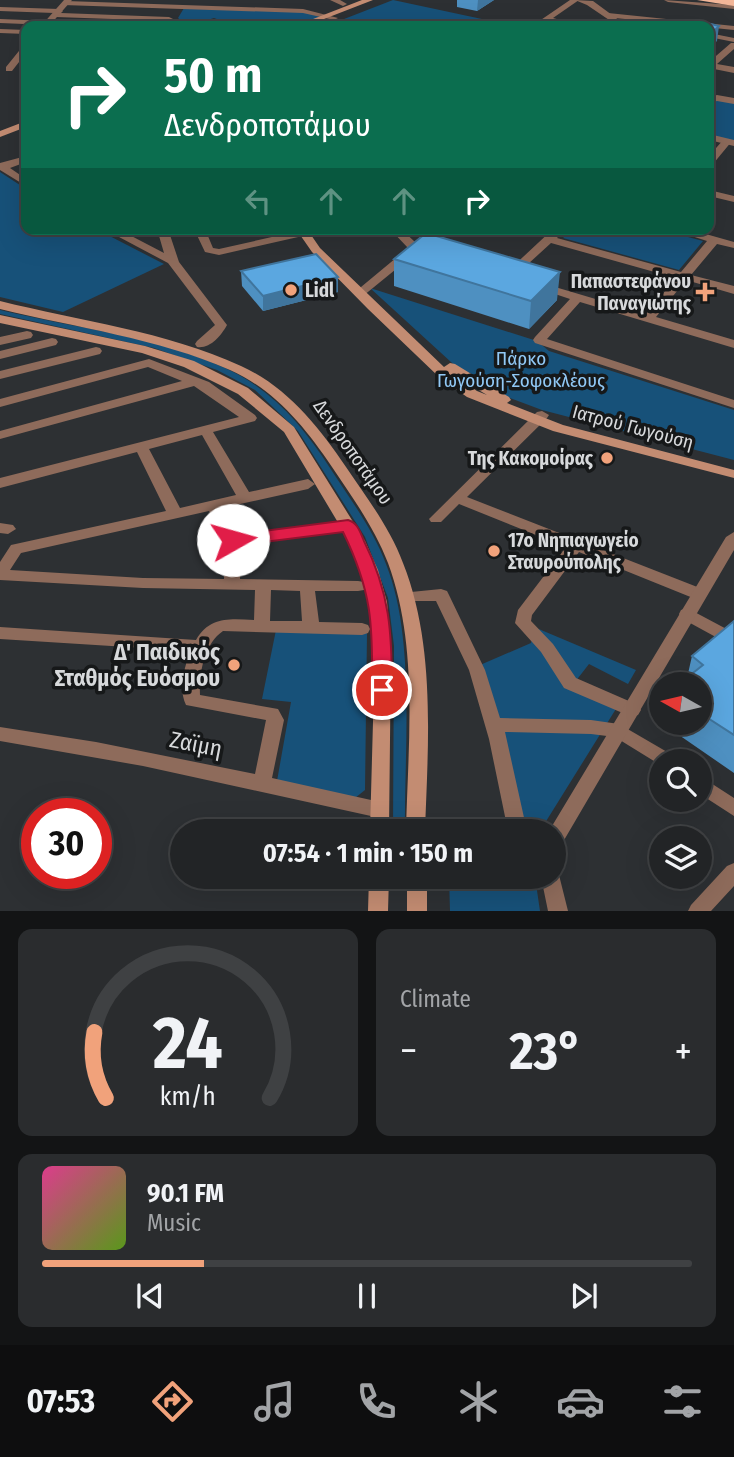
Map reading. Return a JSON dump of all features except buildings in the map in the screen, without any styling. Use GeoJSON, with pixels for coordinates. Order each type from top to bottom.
{"type":"FeatureCollection","features":[{"type":"Feature","properties":{"kind":"highway"},"geometry":{"type":"LineString","coordinates":[[702,0],[734,5]]}},
{"type":"Feature","properties":{"kind":"main road"},"geometry":{"type":"LineString","coordinates":[[323,21],[369,0]]}},
{"type":"Feature","properties":{"kind":"main road"},"geometry":{"type":"LineString","coordinates":[[317,21],[379,0]]}},
{"type":"Feature","properties":{"kind":"main road"},"geometry":{"type":"LineString","coordinates":[[0,134],[21,126]]}},
{"type":"Feature","properties":{"kind":"main road"},"geometry":{"type":"LineString","coordinates":[[0,140],[21,133]]}},
{"type":"Feature","properties":{"kind":"main road","name":"Ιατρού Γωγούση"},"geometry":{"type":"LineString","coordinates":[[310,235],[362,291],[458,385],[487,402],[734,474]]}},
{"type":"Feature","properties":{"kind":"main road","name":"Δενδροποτάμου"},"geometry":{"type":"LineString","coordinates":[[0,305],[178,346],[234,367],[265,384],[303,417],[351,485],[388,547],[407,597],[415,678],[416,819]]}},
{"type":"Feature","properties":{"kind":"main road","name":"Δενδροποτάμου"},"geometry":{"type":"LineString","coordinates":[[0,319],[170,357],[243,391],[289,430],[348,526],[370,570],[381,615],[380,819]]}},
{"type":"Feature","properties":{"kind":"main road","name":"Ιατρού Γωγούση"},"geometry":{"type":"LineString","coordinates":[[540,418],[734,466]]}},
{"type":"Feature","properties":{"kind":"main road"},"geometry":{"type":"LineString","coordinates":[[378,911],[379,889]]}},
{"type":"Feature","properties":{"kind":"main road"},"geometry":{"type":"LineString","coordinates":[[417,889],[417,911]]}},
{"type":"Feature","properties":{"kind":"street"},"geometry":{"type":"LineString","coordinates":[[0,9],[9,0]]}},
{"type":"Feature","properties":{"kind":"street"},"geometry":{"type":"LineString","coordinates":[[244,9],[249,0]]}},
{"type":"Feature","properties":{"kind":"street"},"geometry":{"type":"LineString","coordinates":[[303,11],[308,0]]}},
{"type":"Feature","properties":{"kind":"street"},"geometry":{"type":"LineString","coordinates":[[543,21],[577,0],[590,3],[616,21]]}},
{"type":"Feature","properties":{"kind":"street"},"geometry":{"type":"LineString","coordinates":[[668,0],[734,5]]}},
{"type":"Feature","properties":{"kind":"street"},"geometry":{"type":"LineString","coordinates":[[50,21],[67,1],[303,11],[331,17]]}},
{"type":"Feature","properties":{"kind":"street"},"geometry":{"type":"LineString","coordinates":[[170,21],[180,4]]}},
{"type":"Feature","properties":{"kind":"street"},"geometry":{"type":"LineString","coordinates":[[111,21],[123,5]]}},
{"type":"Feature","properties":{"kind":"street"},"geometry":{"type":"LineString","coordinates":[[0,9],[162,21]]}},
{"type":"Feature","properties":{"kind":"street"},"geometry":{"type":"LineString","coordinates":[[82,21],[86,16]]}},
{"type":"Feature","properties":{"kind":"street"},"geometry":{"type":"LineString","coordinates":[[610,17],[630,21]]}},
{"type":"Feature","properties":{"kind":"street"},"geometry":{"type":"LineString","coordinates":[[610,17],[655,21]]}},
{"type":"Feature","properties":{"kind":"street"},"geometry":{"type":"LineString","coordinates":[[546,19],[555,21]]}},
{"type":"Feature","properties":{"kind":"street"},"geometry":{"type":"LineString","coordinates":[[0,21],[21,22]]}},
{"type":"Feature","properties":{"kind":"street"},"geometry":{"type":"LineString","coordinates":[[714,26],[734,28]]}},
{"type":"Feature","properties":{"kind":"street"},"geometry":{"type":"LineString","coordinates":[[0,31],[21,32]]}},
{"type":"Feature","properties":{"kind":"street"},"geometry":{"type":"LineString","coordinates":[[714,36],[734,40]]}},
{"type":"Feature","properties":{"kind":"street"},"geometry":{"type":"LineString","coordinates":[[714,62],[734,45]]}},
{"type":"Feature","properties":{"kind":"street"},"geometry":{"type":"LineString","coordinates":[[4,68],[21,55]]}},
{"type":"Feature","properties":{"kind":"street"},"geometry":{"type":"LineString","coordinates":[[714,66],[734,70]]}},
{"type":"Feature","properties":{"kind":"street"},"geometry":{"type":"LineString","coordinates":[[714,99],[734,101]]}},
{"type":"Feature","properties":{"kind":"street"},"geometry":{"type":"LineString","coordinates":[[714,157],[731,142]]}},
{"type":"Feature","properties":{"kind":"street"},"geometry":{"type":"LineString","coordinates":[[1,166],[21,160]]}},
{"type":"Feature","properties":{"kind":"street"},"geometry":{"type":"LineString","coordinates":[[1,166],[21,180]]}},
{"type":"Feature","properties":{"kind":"street"},"geometry":{"type":"LineString","coordinates":[[714,194],[734,199]]}},
{"type":"Feature","properties":{"kind":"street"},"geometry":{"type":"LineString","coordinates":[[121,235],[172,261]]}},
{"type":"Feature","properties":{"kind":"street"},"geometry":{"type":"LineString","coordinates":[[164,235],[172,261],[221,325],[220,330],[201,344]]}},
{"type":"Feature","properties":{"kind":"street"},"geometry":{"type":"LineString","coordinates":[[202,235],[209,250],[219,252],[285,235]]}},
{"type":"Feature","properties":{"kind":"street"},"geometry":{"type":"LineString","coordinates":[[401,235],[415,248],[439,256]]}},
{"type":"Feature","properties":{"kind":"street"},"geometry":{"type":"LineString","coordinates":[[362,291],[431,235]]}},
{"type":"Feature","properties":{"kind":"street"},"geometry":{"type":"LineString","coordinates":[[553,235],[514,278],[734,344]]}},
{"type":"Feature","properties":{"kind":"street"},"geometry":{"type":"LineString","coordinates":[[696,235],[734,245]]}},
{"type":"Feature","properties":{"kind":"street"},"geometry":{"type":"LineString","coordinates":[[549,239],[734,290]]}},
{"type":"Feature","properties":{"kind":"street"},"geometry":{"type":"LineString","coordinates":[[648,319],[714,240]]}},
{"type":"Feature","properties":{"kind":"street"},"geometry":{"type":"LineString","coordinates":[[578,298],[539,340],[733,401]]}},
{"type":"Feature","properties":{"kind":"street"},"geometry":{"type":"LineString","coordinates":[[1,348],[27,335]]}},
{"type":"Feature","properties":{"kind":"street"},"geometry":{"type":"LineString","coordinates":[[1,348],[52,342]]}},
{"type":"Feature","properties":{"kind":"street"},"geometry":{"type":"LineString","coordinates":[[0,375],[96,351]]}},
{"type":"Feature","properties":{"kind":"street"},"geometry":{"type":"LineString","coordinates":[[0,403],[149,363],[196,381],[250,418],[0,483]]}},
{"type":"Feature","properties":{"kind":"street"},"geometry":{"type":"LineString","coordinates":[[0,435],[196,381]]}},
{"type":"Feature","properties":{"kind":"street"},"geometry":{"type":"LineString","coordinates":[[436,519],[540,418]]}},
{"type":"Feature","properties":{"kind":"street"},"geometry":{"type":"LineString","coordinates":[[205,429],[245,498]]}},
{"type":"Feature","properties":{"kind":"street"},"geometry":{"type":"LineString","coordinates":[[141,447],[175,513]]}},
{"type":"Feature","properties":{"kind":"street"},"geometry":{"type":"LineString","coordinates":[[308,484],[16,549],[0,575],[143,583],[358,586]]}},
{"type":"Feature","properties":{"kind":"street"},"geometry":{"type":"LineString","coordinates":[[457,498],[699,594]]}},
{"type":"Feature","properties":{"kind":"street"},"geometry":{"type":"LineString","coordinates":[[213,505],[233,540],[232,584]]}},
{"type":"Feature","properties":{"kind":"street"},"geometry":{"type":"LineString","coordinates":[[233,540],[348,526]]}},
{"type":"Feature","properties":{"kind":"street"},"geometry":{"type":"LineString","coordinates":[[576,545],[524,614],[523,623],[547,648],[570,683],[632,709]]}},
{"type":"Feature","properties":{"kind":"street"},"geometry":{"type":"LineString","coordinates":[[566,820],[699,594],[731,546]]}},
{"type":"Feature","properties":{"kind":"street"},"geometry":{"type":"LineString","coordinates":[[262,627],[263,585]]}},
{"type":"Feature","properties":{"kind":"street"},"geometry":{"type":"LineString","coordinates":[[307,585],[311,628]]}},
{"type":"Feature","properties":{"kind":"street"},"geometry":{"type":"LineString","coordinates":[[407,597],[435,594],[445,599],[477,670],[494,725],[514,819]]}},
{"type":"Feature","properties":{"kind":"street"},"geometry":{"type":"LineString","coordinates":[[687,614],[734,641]]}},
{"type":"Feature","properties":{"kind":"street"},"geometry":{"type":"LineString","coordinates":[[262,783],[275,720],[272,714],[264,710],[192,700],[190,689],[202,646],[211,629],[219,625],[362,629]]}},
{"type":"Feature","properties":{"kind":"street"},"geometry":{"type":"LineString","coordinates":[[0,633],[202,646]]}},
{"type":"Feature","properties":{"kind":"street"},"geometry":{"type":"LineString","coordinates":[[494,725],[595,727],[620,731],[649,749]]}},
{"type":"Feature","properties":{"kind":"street","name":"Ζαϊμη"},"geometry":{"type":"LineString","coordinates":[[0,734],[66,744],[262,783],[380,810]]}},
{"type":"Feature","properties":{"kind":"street"},"geometry":{"type":"LineString","coordinates":[[712,792],[734,808]]}},
{"type":"Feature","properties":{"kind":"street"},"geometry":{"type":"LineString","coordinates":[[698,911],[734,872]]}},
{"type":"Feature","properties":{"kind":"street"},"geometry":{"type":"LineString","coordinates":[[553,889],[558,911]]}},
{"type":"Feature","properties":{"kind":"green space"},"geometry":{"type":"Polygon","coordinates":[[[393,0],[492,21],[339,21],[393,0]]]}},
{"type":"Feature","properties":{"kind":"green space"},"geometry":{"type":"Polygon","coordinates":[[[184,8],[303,12],[324,16],[308,21],[222,21],[214,18],[182,21],[178,18],[184,8]]]}},
{"type":"Feature","properties":{"kind":"green space"},"geometry":{"type":"Polygon","coordinates":[[[714,98],[734,101],[734,142],[714,137],[714,98]]]}},
{"type":"Feature","properties":{"kind":"green space"},"geometry":{"type":"Polygon","coordinates":[[[0,172],[21,186],[21,235],[108,235],[164,264],[63,312],[0,297],[0,172]]]}},
{"type":"Feature","properties":{"kind":"green space"},"geometry":{"type":"Polygon","coordinates":[[[566,235],[680,235],[703,241],[679,270],[563,238],[566,235]]]}},
{"type":"Feature","properties":{"kind":"green space","name":"Πάρκο Γωγούση-Σοφοκλέους"},"geometry":{"type":"Polygon","coordinates":[[[370,288],[537,341],[549,351],[734,410],[734,460],[542,410],[499,394],[463,373],[370,288]]]}},
{"type":"Feature","properties":{"kind":"green space"},"geometry":{"type":"Polygon","coordinates":[[[0,310],[142,340],[198,357],[225,368],[258,387],[285,410],[309,437],[368,526],[381,551],[395,594],[405,660],[405,819],[393,819],[394,646],[388,598],[365,537],[298,431],[255,390],[217,370],[154,348],[0,314],[0,310]]]}},
{"type":"Feature","properties":{"kind":"green space"},"geometry":{"type":"Polygon","coordinates":[[[534,627],[636,670],[628,684],[589,664],[575,682],[619,704],[547,819],[519,819],[480,665],[531,643],[534,627]]]}},
{"type":"Feature","properties":{"kind":"green space"},"geometry":{"type":"Polygon","coordinates":[[[276,630],[367,633],[365,790],[355,798],[277,781],[291,702],[262,699],[276,630]]]}},
{"type":"Feature","properties":{"kind":"green space"},"geometry":{"type":"Polygon","coordinates":[[[449,889],[537,889],[540,911],[450,911],[449,889]]]}},
{"type":"Feature","properties":{"kind":"place","name":"Lidl"},"geometry":{"type":"Point","coordinates":[291,290]}},
{"type":"Feature","properties":{"kind":"place","name":"Παπαστεφάνου Παναγιώτης"},"geometry":{"type":"Point","coordinates":[705,292]}},
{"type":"Feature","properties":{"kind":"place","name":"Της Κακομοίρας"},"geometry":{"type":"Point","coordinates":[607,458]}},
{"type":"Feature","properties":{"kind":"place","name":"17ο Νηπιαγωγείο Σταυρούπολης"},"geometry":{"type":"Point","coordinates":[494,551]}},
{"type":"Feature","properties":{"kind":"place","name":"Δ' Παιδικός Σταθμός Ευόσμου"},"geometry":{"type":"Point","coordinates":[234,665]}},
{"type":"Feature","properties":{"kind":"route"},"geometry":{"type":"LineString","coordinates":[[233,540],[348,526],[364,554],[379,602],[382,690]]}}]}
